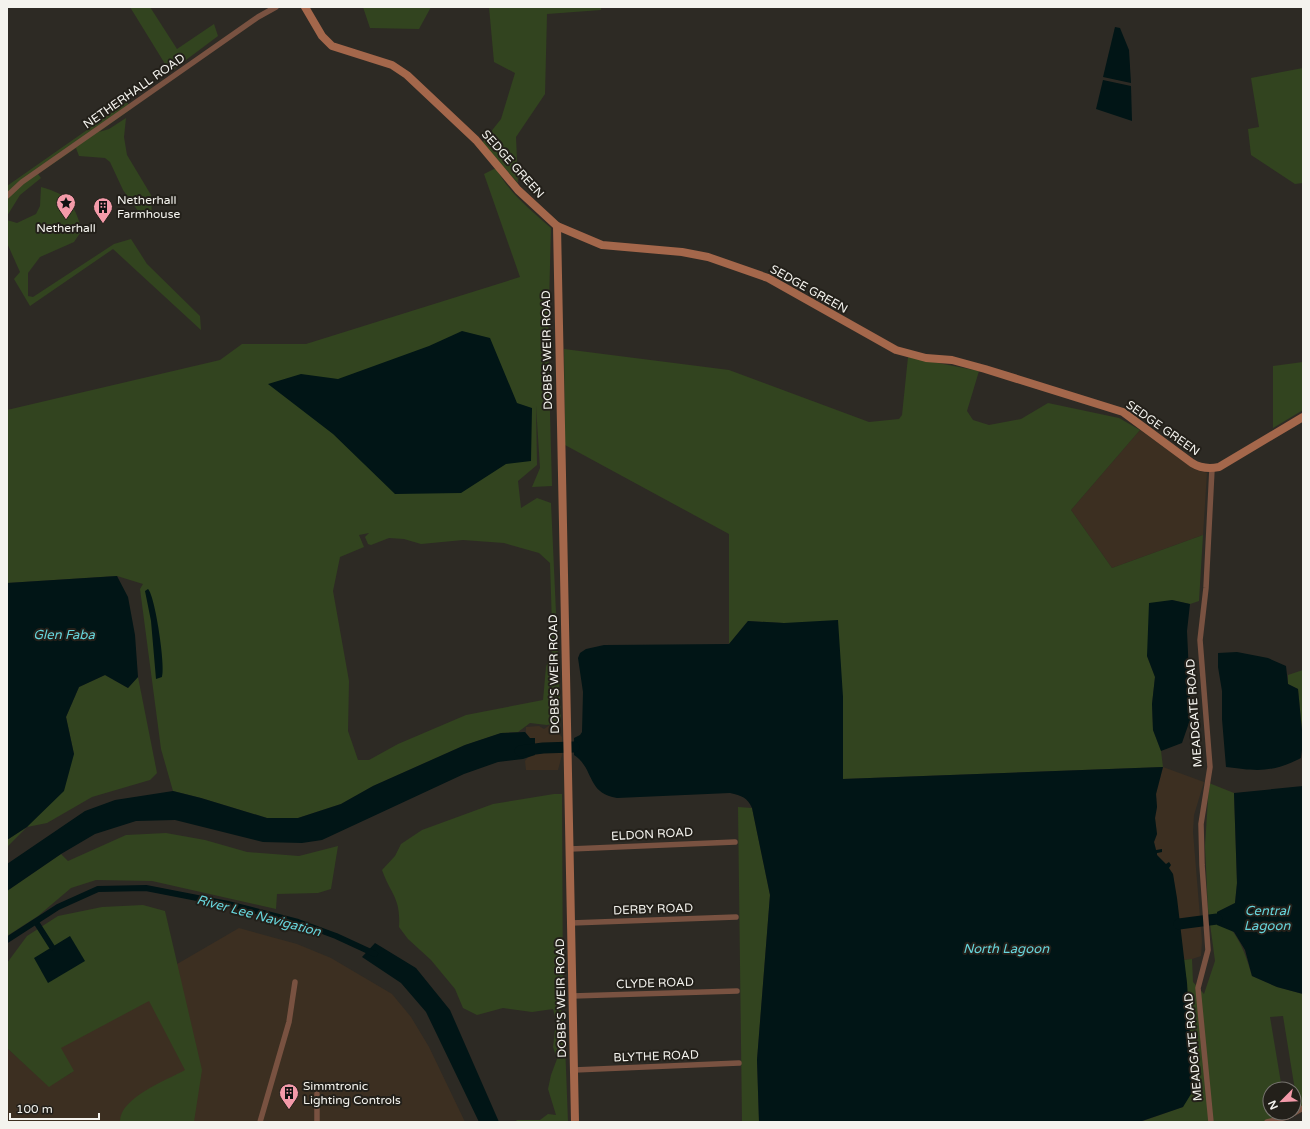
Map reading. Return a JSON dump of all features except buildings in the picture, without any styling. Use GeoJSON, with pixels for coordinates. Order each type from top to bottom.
{"type":"FeatureCollection","features":[{"type":"Feature","properties":{"kind":"street","name":"NETHERHALL ROAD"},"geometry":{"type":"LineString","coordinates":[[7,196],[22,182],[258,17],[276,7]]}},
{"type":"Feature","properties":{"kind":"street","name":"SEDGE GREEN"},"geometry":{"type":"LineString","coordinates":[[306,7],[322,36],[332,46],[392,65],[407,75],[476,140],[518,190],[557,226],[602,245],[682,252],[708,257],[768,278],[896,350],[926,358],[952,360],[985,369],[1123,412],[1192,463],[1212,469]]}},
{"type":"Feature","properties":{"kind":"street","name":"DOBB'S WEIR ROAD"},"geometry":{"type":"LineString","coordinates":[[557,226],[575,1122]]}},
{"type":"Feature","properties":{"kind":"street"},"geometry":{"type":"LineString","coordinates":[[1212,469],[1228,462],[1303,417]]}},
{"type":"Feature","properties":{"kind":"street","name":"MEADGATE ROAD"},"geometry":{"type":"LineString","coordinates":[[1210,1122],[1198,988],[1208,950],[1204,909],[1201,824],[1210,768],[1200,640],[1206,588],[1212,469]]}},
{"type":"Feature","properties":{"kind":"street","name":"ELDON ROAD"},"geometry":{"type":"LineString","coordinates":[[570,849],[735,842]]}},
{"type":"Feature","properties":{"kind":"street","name":"DERBY ROAD"},"geometry":{"type":"LineString","coordinates":[[571,922],[736,917]]}},
{"type":"Feature","properties":{"kind":"street"},"geometry":{"type":"LineString","coordinates":[[260,1122],[288,1022],[294,982]]}},
{"type":"Feature","properties":{"kind":"street","name":"CLYDE ROAD"},"geometry":{"type":"LineString","coordinates":[[572,996],[737,991]]}},
{"type":"Feature","properties":{"kind":"street","name":"BLYTHE ROAD"},"geometry":{"type":"LineString","coordinates":[[574,1070],[739,1064]]}},
{"type":"Feature","properties":{"kind":"street"},"geometry":{"type":"LineString","coordinates":[[317,1094],[317,1122]]}},
{"type":"Feature","properties":{"kind":"shaded area"},"geometry":{"type":"Polygon","coordinates":[[[1140,430],[1194,469],[1207,473],[1203,535],[1112,568],[1071,510],[1140,430]]]}},
{"type":"Feature","properties":{"kind":"shaded area"},"geometry":{"type":"Polygon","coordinates":[[[550,725],[558,726],[558,733],[562,737],[562,755],[558,770],[526,770],[525,761],[529,756],[535,755],[534,745],[526,733],[526,727],[539,726],[544,729],[550,725]]]}},
{"type":"Feature","properties":{"kind":"shaded area"},"geometry":{"type":"Polygon","coordinates":[[[1163,767],[1204,782],[1194,815],[1193,832],[1202,941],[1201,956],[1192,959],[1183,960],[1173,874],[1157,855],[1157,853],[1162,851],[1156,850],[1154,842],[1157,834],[1155,818],[1157,807],[1156,794],[1163,767]]]}},
{"type":"Feature","properties":{"kind":"shaded area"},"geometry":{"type":"Polygon","coordinates":[[[239,928],[297,944],[331,958],[392,994],[411,1017],[429,1047],[465,1122],[7,1122],[7,1048],[49,1086],[71,1073],[50,1038],[239,928]]]}},
{"type":"Feature","properties":{"kind":"green space"},"geometry":{"type":"Polygon","coordinates":[[[130,7],[150,7],[177,49],[214,24],[218,36],[170,72],[130,7]]]}},
{"type":"Feature","properties":{"kind":"green space"},"geometry":{"type":"Polygon","coordinates":[[[363,7],[431,7],[419,29],[370,28],[363,7]]]}},
{"type":"Feature","properties":{"kind":"green space"},"geometry":{"type":"Polygon","coordinates":[[[489,7],[601,7],[601,10],[547,14],[545,94],[516,137],[518,183],[482,143],[501,119],[515,73],[494,62],[489,7]]]}},
{"type":"Feature","properties":{"kind":"green space"},"geometry":{"type":"Polygon","coordinates":[[[1303,68],[1303,183],[1295,184],[1251,155],[1248,129],[1259,127],[1251,78],[1303,68]]]}},
{"type":"Feature","properties":{"kind":"green space"},"geometry":{"type":"Polygon","coordinates":[[[127,102],[131,109],[99,132],[109,129],[126,118],[124,137],[127,155],[151,195],[152,216],[147,219],[138,211],[123,190],[110,162],[105,158],[79,156],[76,148],[38,174],[41,178],[20,195],[7,216],[7,186],[127,102]]]}},
{"type":"Feature","properties":{"kind":"green space"},"geometry":{"type":"Polygon","coordinates":[[[496,168],[513,193],[551,228],[548,340],[552,486],[532,487],[540,468],[536,406],[537,465],[518,481],[521,508],[537,498],[551,503],[561,722],[547,725],[530,723],[518,732],[501,733],[465,745],[373,786],[341,804],[298,818],[267,818],[173,791],[161,749],[140,589],[143,584],[117,576],[7,583],[7,410],[220,360],[242,344],[306,344],[520,277],[484,174],[496,168]],[[369,533],[359,535],[364,547],[340,557],[333,591],[349,681],[348,731],[358,760],[369,760],[398,744],[466,715],[543,700],[546,667],[555,642],[550,633],[552,625],[550,563],[539,553],[504,543],[463,540],[421,544],[404,539],[389,538],[371,545],[368,544],[365,537],[369,533]]]}},
{"type":"Feature","properties":{"kind":"green space"},"geometry":{"type":"Polygon","coordinates":[[[41,187],[58,193],[69,201],[76,213],[82,230],[74,242],[40,257],[28,273],[28,296],[33,297],[114,244],[131,239],[147,264],[200,316],[201,330],[113,249],[30,306],[14,279],[20,272],[7,243],[7,220],[17,223],[36,214],[40,206],[41,187]]]}},
{"type":"Feature","properties":{"kind":"green space"},"geometry":{"type":"Polygon","coordinates":[[[564,349],[729,370],[869,422],[899,419],[902,415],[908,357],[979,371],[967,411],[973,420],[989,425],[1021,419],[1048,403],[1119,418],[1140,430],[1071,510],[1112,568],[1203,535],[1199,601],[1190,604],[1172,600],[1147,656],[1155,677],[1152,704],[1153,730],[1161,751],[1163,767],[843,779],[843,697],[783,623],[748,621],[729,644],[729,534],[565,445],[564,349]]]}},
{"type":"Feature","properties":{"kind":"green space"},"geometry":{"type":"Polygon","coordinates":[[[1303,362],[1303,410],[1273,428],[1273,366],[1303,362]]]}},
{"type":"Feature","properties":{"kind":"green space"},"geometry":{"type":"Polygon","coordinates":[[[1303,670],[1303,741],[1298,689],[1288,684],[1288,675],[1303,670]]]}},
{"type":"Feature","properties":{"kind":"green space"},"geometry":{"type":"Polygon","coordinates":[[[105,675],[128,688],[138,677],[157,773],[150,780],[92,797],[47,823],[27,827],[74,754],[66,717],[79,687],[105,675]]]}},
{"type":"Feature","properties":{"kind":"green space"},"geometry":{"type":"Polygon","coordinates":[[[1209,783],[1234,793],[1237,883],[1235,903],[1217,912],[1243,948],[1252,976],[1277,987],[1303,994],[1303,1107],[1302,1081],[1293,1081],[1283,1016],[1270,1017],[1281,1081],[1262,1081],[1262,1121],[1269,1121],[1140,1122],[1183,1107],[1190,1038],[1187,983],[1183,960],[1192,959],[1193,982],[1204,994],[1215,961],[1208,909],[1205,846],[1209,783]]]}},
{"type":"Feature","properties":{"kind":"green space"},"geometry":{"type":"Polygon","coordinates":[[[562,794],[563,1008],[560,1008],[564,1016],[568,1122],[515,1122],[517,1120],[540,1120],[548,1114],[556,1115],[548,1089],[557,1059],[553,1047],[556,1021],[553,1009],[532,1012],[503,1008],[477,1015],[463,1008],[455,989],[431,960],[408,939],[399,927],[397,903],[382,870],[395,856],[401,844],[422,830],[493,804],[562,794]]]}},
{"type":"Feature","properties":{"kind":"green space"},"geometry":{"type":"Polygon","coordinates":[[[738,807],[752,808],[770,895],[757,1060],[759,1122],[742,1122],[738,807]]]}},
{"type":"Feature","properties":{"kind":"green space"},"geometry":{"type":"Polygon","coordinates":[[[27,827],[7,847],[7,840],[27,827]]]}},
{"type":"Feature","properties":{"kind":"green space"},"geometry":{"type":"Polygon","coordinates":[[[166,833],[205,840],[247,852],[299,856],[338,846],[331,889],[318,893],[277,894],[276,909],[152,881],[96,880],[71,888],[38,916],[7,936],[7,891],[61,854],[68,861],[126,835],[166,833]]]}},
{"type":"Feature","properties":{"kind":"green space"},"geometry":{"type":"Polygon","coordinates":[[[143,905],[165,911],[202,1070],[194,1122],[120,1122],[122,1113],[127,1105],[135,1098],[145,1091],[185,1070],[149,1001],[61,1048],[74,1071],[49,1087],[7,1048],[7,963],[27,936],[58,916],[102,907],[143,905]]]}},
{"type":"Feature","properties":{"kind":"water"},"geometry":{"type":"Polygon","coordinates":[[[1115,27],[1120,28],[1129,50],[1131,83],[1103,77],[1115,27]]]}},
{"type":"Feature","properties":{"kind":"water"},"geometry":{"type":"Polygon","coordinates":[[[1103,80],[1131,86],[1132,121],[1096,109],[1103,80]]]}},
{"type":"Feature","properties":{"kind":"water"},"geometry":{"type":"Polygon","coordinates":[[[462,331],[490,338],[517,403],[532,408],[531,461],[506,464],[461,493],[395,494],[333,434],[268,384],[301,374],[338,379],[429,346],[462,331]]]}},
{"type":"Feature","properties":{"kind":"water","name":"Glen Faba"},"geometry":{"type":"Polygon","coordinates":[[[117,576],[128,597],[135,635],[138,677],[128,688],[105,675],[79,687],[66,717],[74,754],[64,791],[27,827],[7,840],[7,583],[117,576]]]}},
{"type":"Feature","properties":{"kind":"water"},"geometry":{"type":"Polygon","coordinates":[[[148,589],[151,594],[157,617],[161,647],[163,671],[162,677],[156,679],[151,621],[145,591],[148,589]]]}},
{"type":"Feature","properties":{"kind":"water"},"geometry":{"type":"Polygon","coordinates":[[[1172,600],[1190,604],[1187,631],[1191,717],[1182,743],[1161,751],[1153,730],[1152,704],[1155,677],[1147,656],[1149,603],[1172,600]]]}},
{"type":"Feature","properties":{"kind":"water","name":"North Lagoon"},"geometry":{"type":"Polygon","coordinates":[[[838,620],[843,697],[843,779],[1163,767],[1156,794],[1157,807],[1155,818],[1157,834],[1154,842],[1156,850],[1162,849],[1162,852],[1157,853],[1157,855],[1166,864],[1169,862],[1171,865],[1169,868],[1173,874],[1187,983],[1190,1038],[1196,1086],[1183,1107],[1139,1122],[759,1122],[757,1060],[770,895],[752,808],[748,801],[744,798],[730,793],[617,798],[600,791],[595,786],[581,761],[574,755],[574,738],[582,732],[583,692],[578,658],[580,653],[586,649],[604,645],[729,644],[748,621],[784,623],[838,620]]]}},
{"type":"Feature","properties":{"kind":"water"},"geometry":{"type":"Polygon","coordinates":[[[1237,652],[1268,658],[1286,666],[1288,684],[1298,689],[1303,741],[1301,758],[1291,763],[1264,770],[1226,767],[1222,719],[1222,691],[1218,667],[1218,653],[1237,652]]]}},
{"type":"Feature","properties":{"kind":"water"},"geometry":{"type":"Polygon","coordinates":[[[525,732],[530,738],[535,738],[535,745],[533,747],[535,755],[523,759],[498,762],[464,774],[322,840],[302,843],[263,842],[175,820],[136,821],[95,834],[61,854],[7,891],[7,864],[85,811],[115,800],[173,791],[267,818],[298,818],[341,804],[373,786],[465,745],[501,733],[525,732]]]}},
{"type":"Feature","properties":{"kind":"water","name":"Central Lagoon"},"geometry":{"type":"Polygon","coordinates":[[[1303,786],[1303,994],[1277,987],[1252,976],[1245,950],[1234,932],[1217,925],[1217,912],[1235,903],[1237,883],[1234,793],[1303,786]]]}},
{"type":"Feature","properties":{"kind":"water"},"geometry":{"type":"Polygon","coordinates":[[[70,936],[85,961],[48,983],[34,958],[70,936]]]}},
{"type":"Feature","properties":{"kind":"water"},"geometry":{"type":"Polygon","coordinates":[[[375,943],[416,968],[450,1010],[499,1122],[479,1122],[426,1012],[401,983],[362,957],[375,943]]]}},
{"type":"Feature","properties":{"kind":"waterway"},"geometry":{"type":"LineString","coordinates":[[520,751],[543,748],[574,747]]}},
{"type":"Feature","properties":{"kind":"waterway","name":"River Lee Navigation"},"geometry":{"type":"LineString","coordinates":[[7,940],[58,907],[98,889],[146,888],[228,904],[298,922],[336,936],[375,954]]}},
{"type":"Feature","properties":{"kind":"waterway"},"geometry":{"type":"LineString","coordinates":[[1179,924],[1217,919]]}},
{"type":"Feature","properties":{"kind":"waterway","name":"River Lee Navigation"},"geometry":{"type":"LineString","coordinates":[[36,922],[52,947]]}},
{"type":"Feature","properties":{"kind":"place","name":"Netherhall"},"geometry":{"type":"Point","coordinates":[66,220]}},
{"type":"Feature","properties":{"kind":"place","name":"Netherhall Farmhouse"},"geometry":{"type":"Point","coordinates":[103,224]}},
{"type":"Feature","properties":{"kind":"place","name":"Simmtronic Lighting Controls"},"geometry":{"type":"Point","coordinates":[289,1110]}}]}
